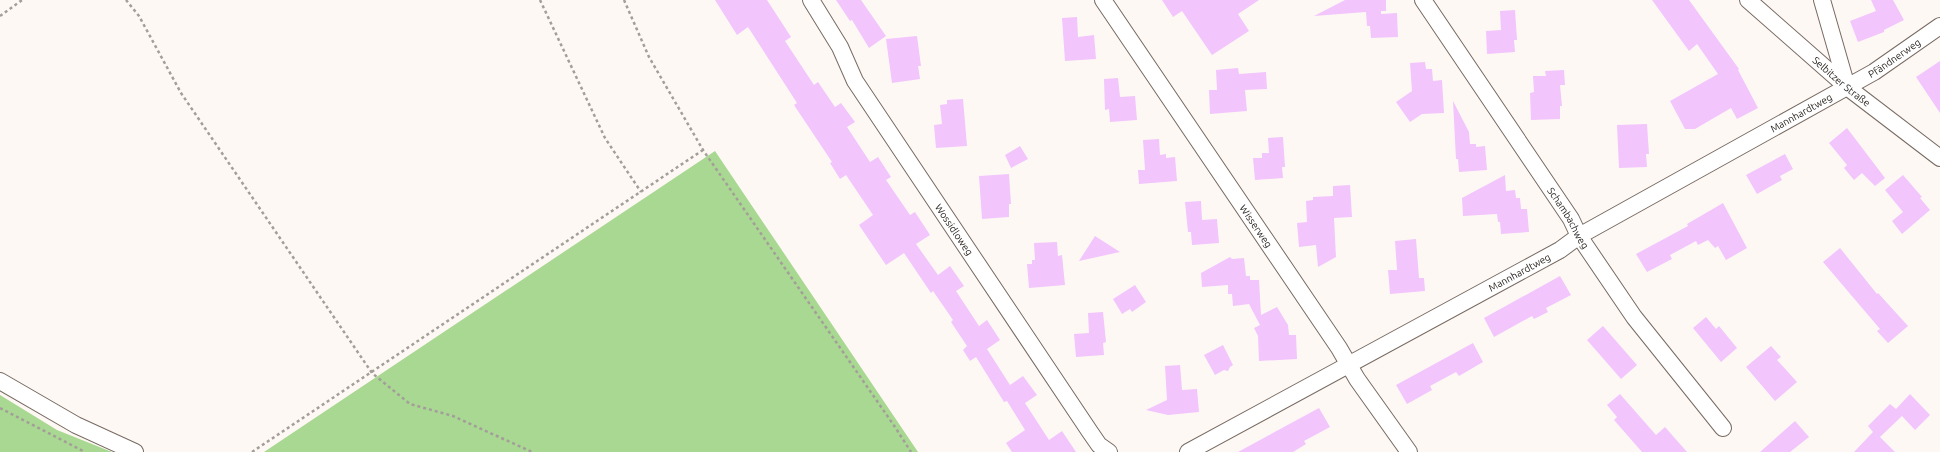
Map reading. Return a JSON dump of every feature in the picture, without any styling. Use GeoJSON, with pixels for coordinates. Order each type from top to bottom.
{"type":"FeatureCollection","features":[{"type":"Feature","properties":{"kind":"street","name":"Wossidloweg"},"geometry":{"type":"LineString","coordinates":[[811,0],[840,48],[855,81],[889,133],[1090,432],[1099,444],[1109,452]]}},
{"type":"Feature","properties":{"kind":"street","name":"Wisserweg"},"geometry":{"type":"LineString","coordinates":[[1103,0],[1350,365],[1357,380],[1409,452]]}},
{"type":"Feature","properties":{"kind":"street","name":"Schambachweg"},"geometry":{"type":"LineString","coordinates":[[1423,0],[1571,219],[1579,236],[1634,317],[1724,428]]}},
{"type":"Feature","properties":{"kind":"street","name":"Selbitzer Straße"},"geometry":{"type":"LineString","coordinates":[[1748,0],[1848,87],[1940,158]]}},
{"type":"Feature","properties":{"kind":"street"},"geometry":{"type":"LineString","coordinates":[[1822,0],[1848,87]]}},
{"type":"Feature","properties":{"kind":"street","name":"Pfändnerweg"},"geometry":{"type":"LineString","coordinates":[[1848,87],[1874,72],[1940,26]]}},
{"type":"Feature","properties":{"kind":"street","name":"Mannhardtweg"},"geometry":{"type":"LineString","coordinates":[[1188,452],[1560,250],[1579,236],[1848,87]]}},
{"type":"Feature","properties":{"kind":"street"},"geometry":{"type":"LineString","coordinates":[[0,381],[76,425],[135,452]]}},
{"type":"Feature","properties":{"kind":"path"},"geometry":{"type":"LineString","coordinates":[[0,16],[22,0]]}},
{"type":"Feature","properties":{"kind":"path"},"geometry":{"type":"LineString","coordinates":[[126,0],[139,16],[181,93],[372,373],[410,404],[454,416],[532,452]]}},
{"type":"Feature","properties":{"kind":"path"},"geometry":{"type":"LineString","coordinates":[[540,0],[605,138],[641,192]]}},
{"type":"Feature","properties":{"kind":"path"},"geometry":{"type":"LineString","coordinates":[[624,0],[649,57],[703,150],[911,452]]}},
{"type":"Feature","properties":{"kind":"path"},"geometry":{"type":"LineString","coordinates":[[252,452],[703,150]]}},
{"type":"Feature","properties":{"kind":"path"},"geometry":{"type":"LineString","coordinates":[[0,408],[85,452]]}},
{"type":"Feature","properties":{"kind":"green space"},"geometry":{"type":"Polygon","coordinates":[[[715,151],[918,452],[264,452],[715,151]]]}},
{"type":"Feature","properties":{"kind":"green space"},"geometry":{"type":"Polygon","coordinates":[[[0,395],[57,430],[112,452],[0,452],[0,395]]]}},
{"type":"Feature","properties":{"kind":"building"},"geometry":{"type":"Polygon","coordinates":[[[715,0],[767,0],[791,37],[785,41],[814,85],[818,82],[835,107],[841,103],[855,122],[847,127],[870,162],[878,157],[891,177],[886,180],[910,215],[915,212],[930,235],[916,244],[938,275],[950,266],[964,286],[956,291],[979,326],[987,320],[1000,340],[987,349],[1010,385],[1023,376],[1037,395],[1025,403],[1049,440],[1062,431],[1076,452],[1012,452],[1006,443],[1025,430],[1007,401],[1004,402],[976,357],[970,361],[963,350],[967,346],[951,322],[953,320],[933,291],[931,293],[904,253],[886,265],[859,225],[873,215],[846,175],[840,179],[830,163],[832,162],[794,105],[797,103],[748,27],[737,35],[715,0]]]}},
{"type":"Feature","properties":{"kind":"building"},"geometry":{"type":"Polygon","coordinates":[[[836,0],[861,0],[886,36],[869,48],[852,20],[850,21],[836,0]]]}},
{"type":"Feature","properties":{"kind":"building"},"geometry":{"type":"Polygon","coordinates":[[[1162,0],[1259,0],[1238,14],[1249,31],[1212,55],[1182,11],[1173,17],[1162,0]]]}},
{"type":"Feature","properties":{"kind":"building"},"geometry":{"type":"Polygon","coordinates":[[[1345,0],[1386,0],[1386,11],[1381,11],[1381,14],[1397,13],[1398,37],[1371,38],[1370,26],[1367,26],[1366,12],[1314,16],[1345,0]]]}},
{"type":"Feature","properties":{"kind":"building"},"geometry":{"type":"Polygon","coordinates":[[[1652,0],[1689,0],[1739,69],[1738,70],[1758,108],[1737,119],[1731,108],[1695,129],[1685,129],[1670,101],[1718,74],[1697,44],[1689,51],[1652,0]]]}},
{"type":"Feature","properties":{"kind":"building"},"geometry":{"type":"Polygon","coordinates":[[[1871,0],[1893,0],[1904,20],[1884,30],[1884,32],[1858,42],[1850,21],[1876,11],[1871,0]]]}},
{"type":"Feature","properties":{"kind":"building"},"geometry":{"type":"Polygon","coordinates":[[[1515,10],[1517,40],[1514,40],[1515,52],[1487,54],[1486,31],[1501,30],[1500,11],[1515,10]]]}},
{"type":"Feature","properties":{"kind":"building"},"geometry":{"type":"Polygon","coordinates":[[[1077,17],[1078,37],[1094,35],[1096,59],[1065,61],[1062,18],[1077,17]]]}},
{"type":"Feature","properties":{"kind":"building"},"geometry":{"type":"Polygon","coordinates":[[[917,36],[921,66],[918,66],[920,79],[892,83],[886,39],[917,36]]]}},
{"type":"Feature","properties":{"kind":"building"},"geometry":{"type":"Polygon","coordinates":[[[1940,61],[1940,113],[1916,77],[1940,61]]]}},
{"type":"Feature","properties":{"kind":"building"},"geometry":{"type":"Polygon","coordinates":[[[1425,62],[1426,69],[1432,69],[1433,81],[1442,80],[1444,113],[1422,114],[1410,122],[1396,102],[1412,91],[1410,63],[1425,62]]]}},
{"type":"Feature","properties":{"kind":"building"},"geometry":{"type":"Polygon","coordinates":[[[1238,68],[1239,74],[1266,72],[1267,89],[1245,90],[1247,111],[1210,114],[1209,90],[1217,90],[1216,70],[1238,68]]]}},
{"type":"Feature","properties":{"kind":"building"},"geometry":{"type":"Polygon","coordinates":[[[1564,70],[1565,85],[1560,85],[1562,106],[1560,106],[1560,119],[1531,120],[1530,93],[1534,92],[1533,76],[1546,76],[1545,71],[1564,70]]]}},
{"type":"Feature","properties":{"kind":"building"},"geometry":{"type":"Polygon","coordinates":[[[1118,78],[1120,97],[1135,96],[1137,120],[1110,122],[1109,109],[1105,110],[1104,79],[1118,78]]]}},
{"type":"Feature","properties":{"kind":"building"},"geometry":{"type":"Polygon","coordinates":[[[963,99],[967,146],[936,148],[934,125],[942,124],[940,105],[947,104],[947,100],[963,99]]]}},
{"type":"Feature","properties":{"kind":"building"},"geometry":{"type":"Polygon","coordinates":[[[1453,101],[1469,132],[1470,144],[1476,144],[1476,147],[1485,146],[1487,170],[1459,172],[1458,159],[1456,159],[1453,101]]]}},
{"type":"Feature","properties":{"kind":"building"},"geometry":{"type":"Polygon","coordinates":[[[1647,124],[1649,154],[1646,154],[1647,167],[1619,168],[1617,125],[1647,124]]]}},
{"type":"Feature","properties":{"kind":"building"},"geometry":{"type":"Polygon","coordinates":[[[1847,128],[1885,178],[1875,186],[1862,173],[1854,180],[1844,168],[1847,165],[1829,143],[1847,128]]]}},
{"type":"Feature","properties":{"kind":"building"},"geometry":{"type":"Polygon","coordinates":[[[1283,137],[1285,167],[1282,167],[1283,178],[1255,180],[1253,158],[1262,158],[1262,153],[1269,153],[1268,138],[1283,137]]]}},
{"type":"Feature","properties":{"kind":"building"},"geometry":{"type":"Polygon","coordinates":[[[1159,139],[1160,155],[1166,154],[1166,158],[1175,157],[1177,181],[1139,184],[1138,170],[1145,170],[1143,140],[1159,139]]]}},
{"type":"Feature","properties":{"kind":"building"},"geometry":{"type":"Polygon","coordinates":[[[1020,146],[1028,159],[1011,168],[1005,155],[1020,146]]]}},
{"type":"Feature","properties":{"kind":"building"},"geometry":{"type":"Polygon","coordinates":[[[1785,154],[1793,169],[1780,176],[1782,180],[1757,194],[1746,175],[1785,154]]]}},
{"type":"Feature","properties":{"kind":"building"},"geometry":{"type":"Polygon","coordinates":[[[1009,174],[1011,204],[1009,204],[1009,217],[982,219],[979,176],[1009,174]]]}},
{"type":"Feature","properties":{"kind":"building"},"geometry":{"type":"Polygon","coordinates":[[[1505,175],[1506,191],[1515,190],[1516,198],[1520,198],[1521,209],[1527,209],[1529,232],[1501,234],[1500,222],[1498,222],[1497,214],[1463,216],[1462,198],[1505,175]]]}},
{"type":"Feature","properties":{"kind":"building"},"geometry":{"type":"Polygon","coordinates":[[[1903,175],[1922,197],[1920,198],[1930,210],[1902,234],[1892,221],[1903,212],[1885,190],[1903,175]]]}},
{"type":"Feature","properties":{"kind":"building"},"geometry":{"type":"Polygon","coordinates":[[[1350,185],[1352,217],[1334,218],[1336,257],[1318,267],[1316,245],[1299,247],[1297,223],[1307,222],[1306,201],[1313,200],[1313,197],[1333,196],[1333,186],[1350,185]]]}},
{"type":"Feature","properties":{"kind":"building"},"geometry":{"type":"Polygon","coordinates":[[[1201,201],[1202,220],[1217,219],[1219,243],[1192,245],[1191,232],[1188,232],[1185,202],[1201,201]]]}},
{"type":"Feature","properties":{"kind":"building"},"geometry":{"type":"Polygon","coordinates":[[[1723,203],[1747,248],[1726,260],[1718,246],[1715,248],[1708,240],[1698,245],[1696,241],[1670,255],[1672,259],[1647,272],[1636,254],[1688,226],[1687,224],[1723,203]]]}},
{"type":"Feature","properties":{"kind":"building"},"geometry":{"type":"Polygon","coordinates":[[[1095,236],[1120,252],[1079,261],[1095,236]]]}},
{"type":"Feature","properties":{"kind":"building"},"geometry":{"type":"Polygon","coordinates":[[[1416,239],[1419,278],[1424,278],[1425,291],[1390,294],[1388,270],[1397,270],[1395,241],[1416,239]]]}},
{"type":"Feature","properties":{"kind":"building"},"geometry":{"type":"Polygon","coordinates":[[[1057,242],[1058,256],[1062,255],[1065,285],[1029,288],[1027,264],[1032,264],[1032,260],[1035,260],[1034,243],[1057,242]]]}},
{"type":"Feature","properties":{"kind":"building"},"geometry":{"type":"Polygon","coordinates":[[[1840,248],[1877,294],[1878,293],[1908,326],[1888,343],[1877,331],[1880,329],[1823,262],[1840,248]]]}},
{"type":"Feature","properties":{"kind":"building"},"geometry":{"type":"Polygon","coordinates":[[[1230,257],[1232,259],[1244,258],[1246,276],[1250,276],[1250,280],[1259,280],[1261,315],[1277,307],[1288,325],[1289,335],[1296,335],[1297,359],[1259,361],[1258,336],[1254,328],[1260,325],[1249,304],[1233,306],[1232,294],[1228,294],[1228,285],[1202,287],[1201,273],[1230,257]]]}},
{"type":"Feature","properties":{"kind":"building"},"geometry":{"type":"Polygon","coordinates":[[[1560,276],[1571,295],[1546,308],[1548,312],[1534,319],[1532,316],[1494,337],[1484,318],[1560,276]]]}},
{"type":"Feature","properties":{"kind":"building"},"geometry":{"type":"Polygon","coordinates":[[[1135,285],[1146,302],[1132,312],[1130,309],[1122,314],[1113,299],[1135,285]]]}},
{"type":"Feature","properties":{"kind":"building"},"geometry":{"type":"Polygon","coordinates":[[[1103,312],[1106,342],[1103,343],[1104,355],[1076,357],[1074,334],[1089,333],[1088,313],[1103,312]]]}},
{"type":"Feature","properties":{"kind":"building"},"geometry":{"type":"Polygon","coordinates":[[[1706,317],[1716,329],[1719,326],[1737,348],[1721,362],[1693,328],[1706,317]]]}},
{"type":"Feature","properties":{"kind":"building"},"geometry":{"type":"Polygon","coordinates":[[[1603,326],[1637,365],[1621,379],[1587,340],[1603,326]]]}},
{"type":"Feature","properties":{"kind":"building"},"geometry":{"type":"Polygon","coordinates":[[[1473,343],[1483,362],[1459,376],[1456,372],[1430,386],[1432,390],[1407,404],[1396,385],[1473,343]]]}},
{"type":"Feature","properties":{"kind":"building"},"geometry":{"type":"Polygon","coordinates":[[[1223,345],[1233,365],[1228,371],[1224,370],[1215,375],[1204,355],[1223,345]]]}},
{"type":"Feature","properties":{"kind":"building"},"geometry":{"type":"Polygon","coordinates":[[[1771,346],[1781,357],[1777,360],[1797,382],[1775,401],[1746,367],[1771,346]]]}},
{"type":"Feature","properties":{"kind":"building"},"geometry":{"type":"Polygon","coordinates":[[[1180,365],[1182,390],[1197,389],[1199,412],[1168,415],[1146,410],[1167,400],[1165,366],[1180,365]]]}},
{"type":"Feature","properties":{"kind":"building"},"geometry":{"type":"Polygon","coordinates":[[[1620,394],[1656,435],[1665,427],[1687,452],[1642,452],[1614,420],[1617,417],[1607,405],[1620,394]]]}},
{"type":"Feature","properties":{"kind":"building"},"geometry":{"type":"Polygon","coordinates":[[[1910,394],[1930,415],[1915,430],[1902,416],[1880,437],[1895,452],[1854,452],[1873,432],[1868,426],[1890,404],[1896,409],[1910,394]]]}},
{"type":"Feature","properties":{"kind":"building"},"geometry":{"type":"Polygon","coordinates":[[[1319,408],[1330,427],[1304,441],[1306,444],[1293,452],[1238,452],[1319,408]]]}},
{"type":"Feature","properties":{"kind":"building"},"geometry":{"type":"Polygon","coordinates":[[[1795,421],[1809,437],[1790,452],[1760,452],[1795,421]]]}}]}
